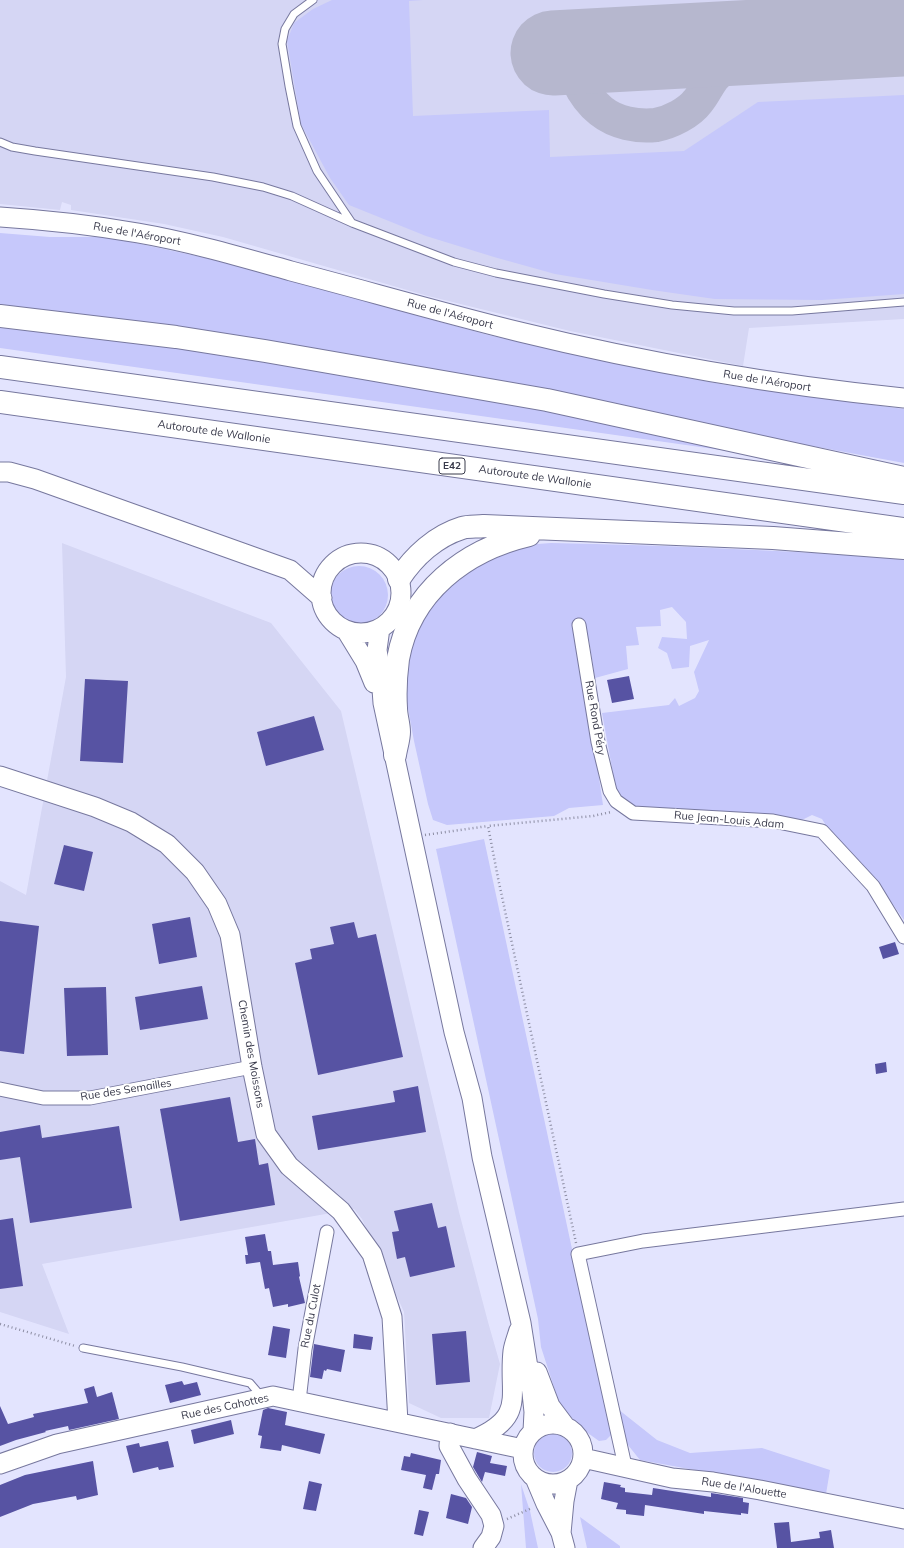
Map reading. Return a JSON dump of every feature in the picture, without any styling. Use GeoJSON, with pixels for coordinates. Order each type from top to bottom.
{"type":"FeatureCollection","features":[{"type":"Feature","properties":{"kind":"highway"},"geometry":{"type":"LineString","coordinates":[[0,316],[183,338],[265,350],[546,400],[904,478]]}},
{"type":"Feature","properties":{"kind":"highway"},"geometry":{"type":"LineString","coordinates":[[0,367],[904,493]]}},
{"type":"Feature","properties":{"kind":"highway","name":"Autoroute de Wallonie"},"geometry":{"type":"LineString","coordinates":[[0,402],[904,529]]}},
{"type":"Feature","properties":{"kind":"highway"},"geometry":{"type":"LineString","coordinates":[[399,579],[408,564],[443,536],[463,528],[484,526],[773,538],[904,548]]}},
{"type":"Feature","properties":{"kind":"highway"},"geometry":{"type":"LineString","coordinates":[[395,755],[399,732],[396,708],[398,659],[405,635],[417,608],[435,585],[469,557],[507,540],[532,534],[568,530]]}},
{"type":"Feature","properties":{"kind":"street","name":"Rue de l'Aéroport"},"geometry":{"type":"LineString","coordinates":[[0,217],[88,225],[140,233],[189,244],[521,332],[650,360],[733,376],[810,388],[904,398]]}},
{"type":"Feature","properties":{"kind":"street"},"geometry":{"type":"LineString","coordinates":[[0,472],[9,472],[35,479],[290,570],[322,598]]}},
{"type":"Feature","properties":{"kind":"street"},"geometry":{"type":"LineString","coordinates":[[360,552],[370,553],[379,557],[387,562],[399,579],[401,593],[399,607],[392,619],[380,628],[363,633],[346,630],[336,624],[328,615],[323,604],[323,582],[330,568],[340,558],[350,554],[360,552]]}},
{"type":"Feature","properties":{"kind":"street"},"geometry":{"type":"LineString","coordinates":[[290,570],[330,568]]}},
{"type":"Feature","properties":{"kind":"street","name":"Rue Rond Péry"},"geometry":{"type":"LineString","coordinates":[[579,626],[598,742],[610,791],[616,801],[622,806]]}},
{"type":"Feature","properties":{"kind":"street"},"geometry":{"type":"LineString","coordinates":[[380,628],[376,650],[382,675],[383,703]]}},
{"type":"Feature","properties":{"kind":"street"},"geometry":{"type":"LineString","coordinates":[[346,630],[366,660],[383,703],[454,1032],[472,1098],[482,1157],[521,1323],[532,1393],[534,1412],[533,1431]]}},
{"type":"Feature","properties":{"kind":"street","name":"Chemin des Moissons"},"geometry":{"type":"LineString","coordinates":[[0,776],[96,807],[131,822],[166,844],[195,872],[217,904],[230,936],[252,1067],[266,1134],[289,1166],[341,1210],[372,1254],[392,1317],[398,1422]]}},
{"type":"Feature","properties":{"kind":"street","name":"Rue Jean-Louis Adam"},"geometry":{"type":"LineString","coordinates":[[622,806],[633,813],[774,821],[822,831],[873,886],[904,937]]}},
{"type":"Feature","properties":{"kind":"street","name":"Rue des Semailles"},"geometry":{"type":"LineString","coordinates":[[0,1089],[43,1098],[90,1098],[252,1067]]}},
{"type":"Feature","properties":{"kind":"street"},"geometry":{"type":"LineString","coordinates":[[624,1466],[578,1254],[643,1241],[904,1209]]}},
{"type":"Feature","properties":{"kind":"street","name":"Rue du Culot"},"geometry":{"type":"LineString","coordinates":[[299,1401],[305,1349],[327,1232]]}},
{"type":"Feature","properties":{"kind":"street"},"geometry":{"type":"LineString","coordinates":[[521,1323],[543,1390],[556,1415],[565,1426]]}},
{"type":"Feature","properties":{"kind":"street"},"geometry":{"type":"LineString","coordinates":[[475,1439],[497,1427],[506,1419],[512,1404],[513,1351],[521,1323]]}},
{"type":"Feature","properties":{"kind":"street","name":"Rue des Cahottes"},"geometry":{"type":"LineString","coordinates":[[0,1464],[57,1444],[273,1396],[523,1449]]}},
{"type":"Feature","properties":{"kind":"street"},"geometry":{"type":"LineString","coordinates":[[557,1423],[565,1426],[574,1431],[580,1439],[583,1448],[581,1467],[576,1474],[568,1480],[562,1483],[548,1484],[535,1478],[529,1472],[525,1465],[523,1449],[528,1436],[540,1426],[557,1423]]}},
{"type":"Feature","properties":{"kind":"street"},"geometry":{"type":"LineString","coordinates":[[450,1433],[449,1446],[467,1479],[491,1515],[494,1526],[491,1537],[483,1548]]}},
{"type":"Feature","properties":{"kind":"street","name":"Rue de l'Alouette"},"geometry":{"type":"LineString","coordinates":[[583,1458],[672,1478],[713,1482],[760,1490],[904,1520]]}},
{"type":"Feature","properties":{"kind":"street"},"geometry":{"type":"LineString","coordinates":[[535,1478],[563,1541]]}},
{"type":"Feature","properties":{"kind":"street"},"geometry":{"type":"LineString","coordinates":[[563,1541],[564,1502],[568,1480]]}},
{"type":"Feature","properties":{"kind":"lane"},"geometry":{"type":"LineString","coordinates":[[314,0],[294,14],[285,29],[282,44],[288,86],[297,126],[317,171],[352,223]]}},
{"type":"Feature","properties":{"kind":"lane"},"geometry":{"type":"LineString","coordinates":[[0,142],[12,147],[35,151],[213,177],[258,186],[292,196],[352,223],[454,262],[496,273],[604,294],[672,305],[734,311],[792,311],[904,302]]}},
{"type":"Feature","properties":{"kind":"lane"},"geometry":{"type":"LineString","coordinates":[[83,1348],[182,1367],[250,1383],[263,1398]]}},
{"type":"Feature","properties":{"kind":"path"},"geometry":{"type":"LineString","coordinates":[[412,837],[488,826],[608,814],[622,806]]}},
{"type":"Feature","properties":{"kind":"path"},"geometry":{"type":"LineString","coordinates":[[488,826],[500,891],[578,1254]]}},
{"type":"Feature","properties":{"kind":"path"},"geometry":{"type":"LineString","coordinates":[[0,1324],[83,1348]]}},
{"type":"Feature","properties":{"kind":"path"},"geometry":{"type":"LineString","coordinates":[[494,1526],[526,1510],[546,1504]]}},
{"type":"Feature","properties":{"kind":"shaded area"},"geometry":{"type":"Polygon","coordinates":[[[0,0],[904,0],[904,319],[749,328],[743,366],[570,331],[428,296],[223,237],[164,224],[71,210],[71,205],[62,202],[60,210],[0,204],[0,0]]]}},
{"type":"Feature","properties":{"kind":"shaded area"},"geometry":{"type":"Polygon","coordinates":[[[332,0],[423,0],[409,1],[413,116],[549,110],[550,157],[684,151],[758,102],[904,95],[904,294],[822,300],[715,299],[652,290],[555,274],[494,257],[426,236],[349,205],[330,178],[301,124],[287,41],[294,23],[313,9],[332,0]]]}},
{"type":"Feature","properties":{"kind":"shaded area"},"geometry":{"type":"Polygon","coordinates":[[[0,233],[50,237],[108,237],[215,260],[488,335],[672,375],[726,385],[904,409],[904,463],[796,443],[569,395],[0,304],[0,233]]]}},
{"type":"Feature","properties":{"kind":"shaded area"},"geometry":{"type":"Polygon","coordinates":[[[0,322],[306,362],[792,460],[0,348],[0,322]]]}},
{"type":"Feature","properties":{"kind":"shaded area"},"geometry":{"type":"Polygon","coordinates":[[[62,543],[271,623],[341,711],[459,1212],[500,1364],[489,1418],[441,1418],[409,1403],[404,1312],[362,1219],[354,1209],[42,1264],[69,1334],[0,1312],[0,881],[26,895],[66,677],[62,543]]]}},
{"type":"Feature","properties":{"kind":"shaded area"},"geometry":{"type":"Polygon","coordinates":[[[551,543],[639,545],[904,558],[904,920],[873,876],[833,837],[822,819],[812,815],[800,821],[634,807],[621,800],[616,790],[602,713],[669,705],[675,698],[679,706],[695,698],[699,691],[694,672],[709,640],[690,646],[689,667],[672,669],[667,653],[658,648],[662,637],[687,639],[686,622],[672,607],[660,610],[661,626],[636,627],[639,645],[626,646],[628,669],[595,678],[589,640],[579,642],[603,805],[569,808],[554,816],[447,825],[433,820],[414,741],[403,681],[419,614],[479,559],[524,545],[551,543]]]}},
{"type":"Feature","properties":{"kind":"shaded area"},"geometry":{"type":"Polygon","coordinates":[[[353,566],[365,566],[380,574],[388,589],[388,601],[380,616],[365,624],[353,624],[338,616],[330,601],[330,589],[338,574],[353,566]]]}},
{"type":"Feature","properties":{"kind":"shaded area"},"geometry":{"type":"Polygon","coordinates":[[[484,839],[604,1398],[657,1440],[690,1453],[762,1448],[830,1470],[826,1494],[640,1460],[628,1445],[622,1432],[614,1432],[606,1440],[599,1441],[585,1431],[560,1406],[541,1347],[538,1319],[436,849],[484,839]]]}},
{"type":"Feature","properties":{"kind":"shaded area"},"geometry":{"type":"Polygon","coordinates":[[[549,1434],[557,1434],[567,1439],[571,1446],[571,1460],[567,1467],[557,1472],[549,1472],[539,1467],[537,1464],[534,1457],[534,1449],[539,1439],[542,1437],[549,1434]]]}},
{"type":"Feature","properties":{"kind":"shaded area"},"geometry":{"type":"Polygon","coordinates":[[[521,1484],[530,1511],[538,1548],[526,1548],[521,1484]]]}},
{"type":"Feature","properties":{"kind":"shaded area"},"geometry":{"type":"Polygon","coordinates":[[[580,1517],[620,1546],[620,1548],[587,1548],[580,1517]]]}},
{"type":"Feature","properties":{"kind":"building"},"geometry":{"type":"Polygon","coordinates":[[[629,676],[634,699],[612,703],[607,680],[629,676]]]}},
{"type":"Feature","properties":{"kind":"building"},"geometry":{"type":"Polygon","coordinates":[[[85,679],[128,681],[123,763],[80,761],[85,679]]]}},
{"type":"Feature","properties":{"kind":"building"},"geometry":{"type":"Polygon","coordinates":[[[314,716],[324,750],[266,766],[257,732],[314,716]]]}},
{"type":"Feature","properties":{"kind":"building"},"geometry":{"type":"Polygon","coordinates":[[[64,845],[93,852],[84,891],[54,884],[64,845]]]}},
{"type":"Feature","properties":{"kind":"building"},"geometry":{"type":"Polygon","coordinates":[[[190,917],[197,957],[159,964],[152,924],[190,917]]]}},
{"type":"Feature","properties":{"kind":"building"},"geometry":{"type":"Polygon","coordinates":[[[0,921],[39,926],[24,1054],[0,1051],[0,921]]]}},
{"type":"Feature","properties":{"kind":"building"},"geometry":{"type":"Polygon","coordinates":[[[354,922],[358,938],[376,934],[403,1057],[318,1075],[295,963],[312,959],[310,949],[334,944],[330,927],[354,922]]]}},
{"type":"Feature","properties":{"kind":"building"},"geometry":{"type":"Polygon","coordinates":[[[895,942],[899,954],[883,959],[879,947],[895,942]]]}},
{"type":"Feature","properties":{"kind":"building"},"geometry":{"type":"Polygon","coordinates":[[[202,986],[208,1019],[140,1030],[135,997],[202,986]]]}},
{"type":"Feature","properties":{"kind":"building"},"geometry":{"type":"Polygon","coordinates":[[[106,987],[108,1055],[67,1056],[64,988],[106,987]]]}},
{"type":"Feature","properties":{"kind":"building"},"geometry":{"type":"Polygon","coordinates":[[[886,1062],[887,1072],[876,1074],[875,1064],[886,1062]]]}},
{"type":"Feature","properties":{"kind":"building"},"geometry":{"type":"Polygon","coordinates":[[[418,1086],[426,1132],[318,1150],[312,1116],[395,1102],[393,1091],[418,1086]]]}},
{"type":"Feature","properties":{"kind":"building"},"geometry":{"type":"Polygon","coordinates":[[[230,1097],[238,1142],[255,1139],[259,1165],[268,1163],[275,1205],[180,1221],[160,1109],[230,1097]]]}},
{"type":"Feature","properties":{"kind":"building"},"geometry":{"type":"Polygon","coordinates":[[[40,1125],[42,1138],[119,1126],[132,1208],[30,1223],[20,1157],[0,1160],[0,1132],[40,1125]]]}},
{"type":"Feature","properties":{"kind":"building"},"geometry":{"type":"Polygon","coordinates":[[[432,1203],[438,1228],[446,1226],[455,1267],[410,1277],[405,1257],[397,1259],[392,1232],[399,1231],[394,1211],[432,1203]]]}},
{"type":"Feature","properties":{"kind":"building"},"geometry":{"type":"Polygon","coordinates":[[[13,1218],[23,1286],[0,1289],[0,1220],[13,1218]]]}},
{"type":"Feature","properties":{"kind":"building"},"geometry":{"type":"Polygon","coordinates":[[[265,1234],[268,1251],[271,1251],[273,1265],[298,1262],[299,1277],[305,1303],[288,1307],[288,1304],[273,1307],[269,1288],[265,1289],[260,1262],[246,1264],[245,1255],[248,1255],[245,1237],[265,1234]]]}},
{"type":"Feature","properties":{"kind":"building"},"geometry":{"type":"Polygon","coordinates":[[[273,1326],[290,1329],[286,1358],[268,1355],[273,1326]]]}},
{"type":"Feature","properties":{"kind":"building"},"geometry":{"type":"Polygon","coordinates":[[[466,1331],[470,1382],[436,1385],[432,1334],[466,1331]]]}},
{"type":"Feature","properties":{"kind":"building"},"geometry":{"type":"Polygon","coordinates":[[[354,1334],[373,1337],[371,1350],[353,1348],[354,1334]]]}},
{"type":"Feature","properties":{"kind":"building"},"geometry":{"type":"Polygon","coordinates":[[[314,1344],[345,1350],[341,1372],[327,1369],[326,1371],[324,1370],[322,1379],[310,1377],[314,1344]]]}},
{"type":"Feature","properties":{"kind":"building"},"geometry":{"type":"Polygon","coordinates":[[[182,1381],[184,1385],[197,1382],[201,1395],[170,1403],[165,1385],[182,1381]]]}},
{"type":"Feature","properties":{"kind":"building"},"geometry":{"type":"Polygon","coordinates":[[[94,1386],[97,1397],[112,1392],[119,1419],[69,1430],[68,1426],[45,1431],[46,1432],[0,1446],[0,1406],[8,1424],[34,1417],[33,1414],[88,1403],[84,1389],[94,1386]]]}},
{"type":"Feature","properties":{"kind":"building"},"geometry":{"type":"Polygon","coordinates":[[[268,1408],[287,1412],[285,1425],[325,1434],[320,1454],[282,1445],[281,1451],[260,1448],[262,1436],[258,1435],[263,1410],[268,1408]]]}},
{"type":"Feature","properties":{"kind":"building"},"geometry":{"type":"Polygon","coordinates":[[[231,1420],[234,1434],[194,1444],[191,1430],[231,1420]]]}},
{"type":"Feature","properties":{"kind":"building"},"geometry":{"type":"Polygon","coordinates":[[[168,1441],[174,1467],[159,1470],[158,1467],[133,1473],[126,1446],[139,1443],[140,1447],[168,1441]]]}},
{"type":"Feature","properties":{"kind":"building"},"geometry":{"type":"Polygon","coordinates":[[[477,1452],[492,1456],[490,1463],[507,1466],[505,1476],[485,1472],[482,1482],[473,1467],[477,1452]]]}},
{"type":"Feature","properties":{"kind":"building"},"geometry":{"type":"Polygon","coordinates":[[[411,1453],[441,1460],[439,1474],[436,1474],[432,1490],[423,1488],[426,1475],[401,1470],[404,1456],[410,1457],[411,1453]]]}},
{"type":"Feature","properties":{"kind":"building"},"geometry":{"type":"Polygon","coordinates":[[[93,1461],[98,1495],[77,1500],[76,1496],[33,1504],[0,1517],[0,1485],[25,1475],[93,1461]]]}},
{"type":"Feature","properties":{"kind":"building"},"geometry":{"type":"Polygon","coordinates":[[[309,1481],[322,1484],[316,1511],[303,1509],[309,1481]]]}},
{"type":"Feature","properties":{"kind":"building"},"geometry":{"type":"Polygon","coordinates":[[[604,1482],[621,1485],[620,1487],[625,1488],[625,1492],[652,1495],[653,1488],[711,1497],[711,1493],[743,1498],[743,1502],[749,1503],[748,1514],[741,1513],[741,1515],[704,1511],[704,1514],[645,1505],[644,1516],[626,1514],[626,1510],[616,1509],[618,1503],[601,1499],[604,1482]]]}},
{"type":"Feature","properties":{"kind":"building"},"geometry":{"type":"Polygon","coordinates":[[[451,1494],[466,1498],[472,1507],[468,1524],[446,1518],[451,1494]]]}},
{"type":"Feature","properties":{"kind":"building"},"geometry":{"type":"Polygon","coordinates":[[[419,1510],[429,1512],[423,1536],[414,1534],[419,1510]]]}},
{"type":"Feature","properties":{"kind":"building"},"geometry":{"type":"Polygon","coordinates":[[[789,1522],[791,1542],[820,1538],[819,1532],[831,1530],[834,1548],[777,1548],[774,1523],[789,1522]]]}},
{"type":"Feature","properties":{"kind":"taxiway"},"geometry":{"type":"LineString","coordinates":[[785,40],[764,38],[739,28],[717,24],[595,29],[584,36],[575,47],[573,64],[575,73],[583,90],[601,111],[613,119],[634,125],[656,125],[668,122],[690,109],[700,98],[715,75],[738,57],[752,50],[797,40]]}},
{"type":"Feature","properties":{"kind":"runway"},"geometry":{"type":"LineString","coordinates":[[553,53],[904,34]]}}]}
